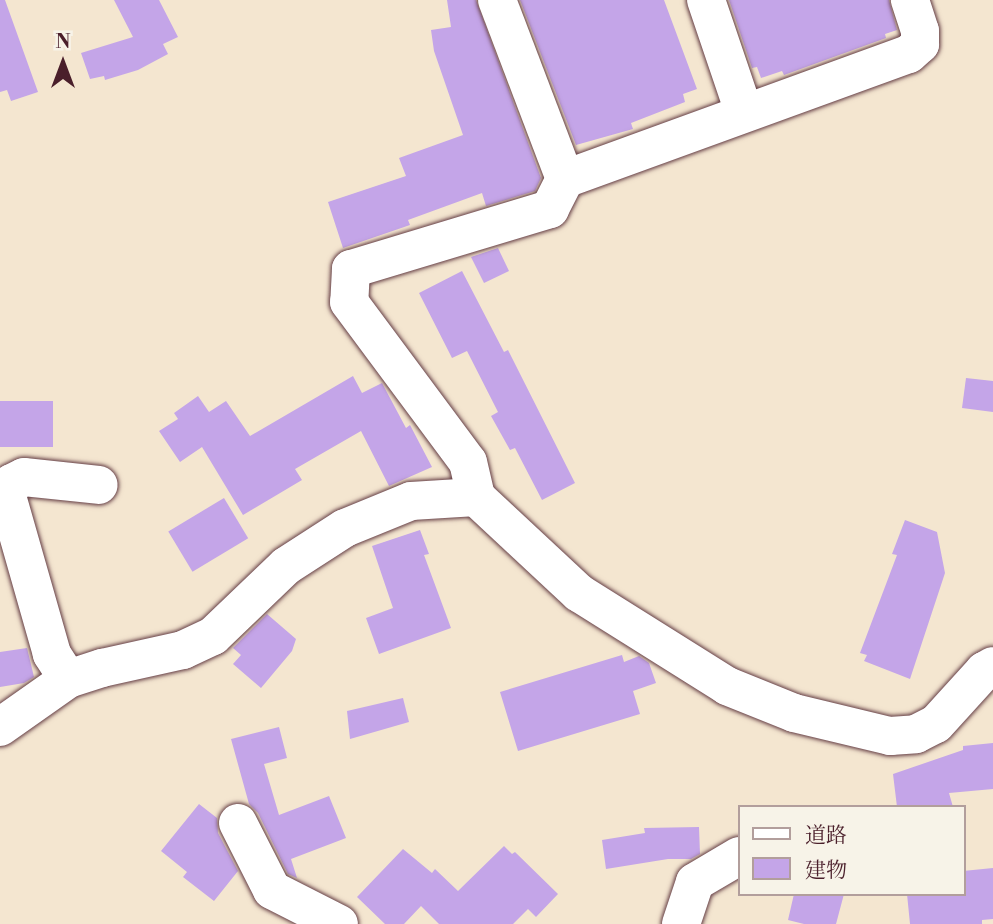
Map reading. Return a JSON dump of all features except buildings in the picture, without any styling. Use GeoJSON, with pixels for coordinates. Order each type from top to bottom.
{"type":"FeatureCollection","features":[{"type":"Feature","properties":{"kind":"street"},"geometry":{"type":"LineString","coordinates":[[497,0],[565,179]]}},
{"type":"Feature","properties":{"kind":"street"},"geometry":{"type":"LineString","coordinates":[[705,0],[744,112]]}},
{"type":"Feature","properties":{"kind":"street"},"geometry":{"type":"LineString","coordinates":[[910,0],[920,32],[920,44],[909,54],[565,179],[550,209],[351,269],[349,302],[468,462],[476,497],[579,593],[727,685],[794,713],[890,736],[916,734],[936,723],[984,671],[993,666]]}},
{"type":"Feature","properties":{"kind":"street"},"geometry":{"type":"LineString","coordinates":[[68,679],[52,654],[7,496],[12,483],[24,477],[99,485]]}},
{"type":"Feature","properties":{"kind":"street"},"geometry":{"type":"LineString","coordinates":[[0,727],[68,679],[102,668],[183,650],[213,636],[286,566],[345,528],[411,501],[476,497]]}},
{"type":"Feature","properties":{"kind":"street"},"geometry":{"type":"LineString","coordinates":[[239,823],[272,890],[339,924]]}},
{"type":"Feature","properties":{"kind":"street"},"geometry":{"type":"LineString","coordinates":[[681,924],[695,882],[738,857]]}}]}
